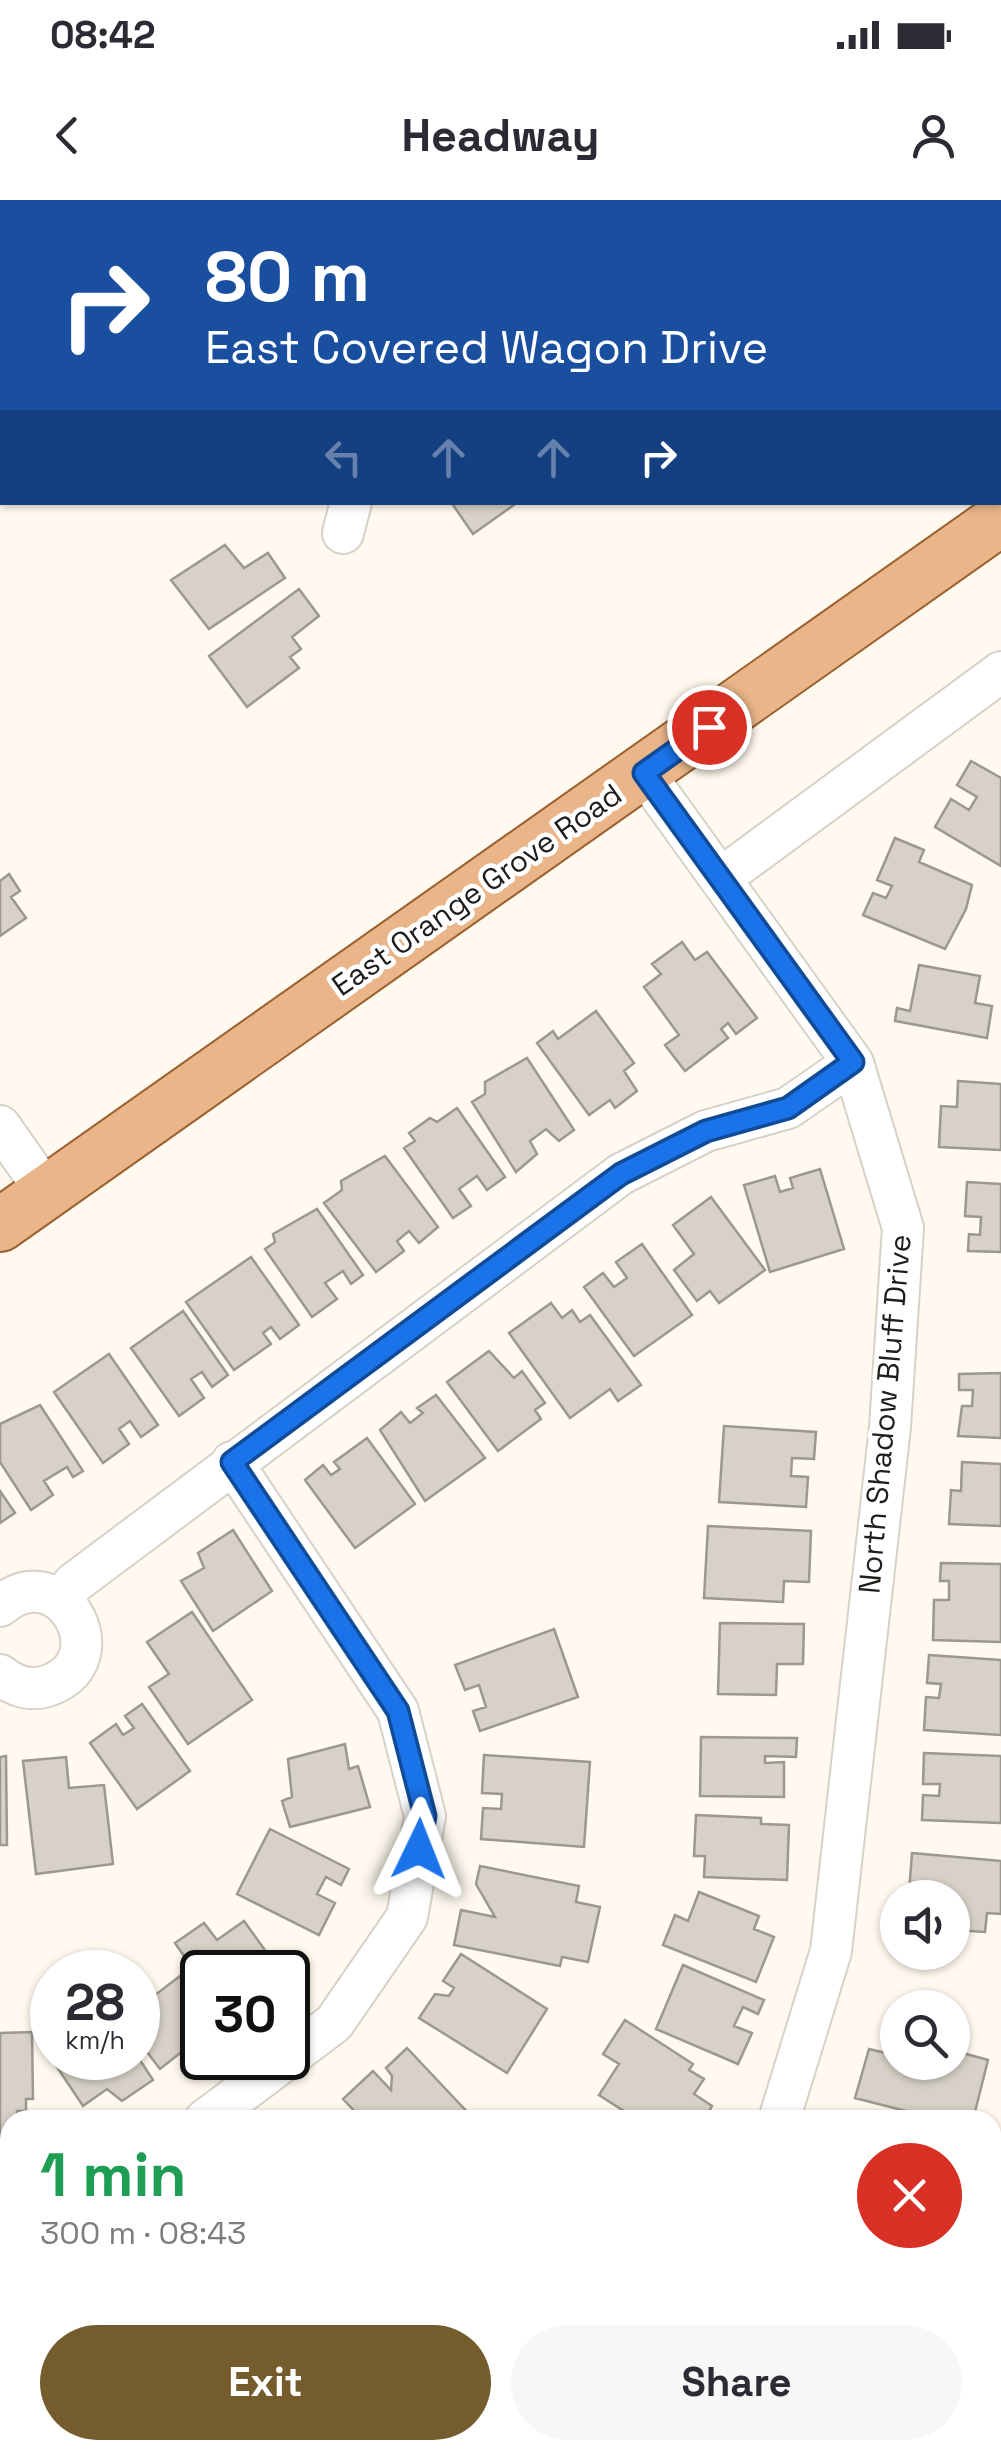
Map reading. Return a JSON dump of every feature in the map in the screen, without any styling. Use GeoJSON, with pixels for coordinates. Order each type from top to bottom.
{"type":"FeatureCollection","features":[{"type":"Feature","properties":{"kind":"main road","name":"East Orange Grove Road"},"geometry":{"type":"LineString","coordinates":[[0,1224],[1001,519]]}},
{"type":"Feature","properties":{"kind":"street"},"geometry":{"type":"LineString","coordinates":[[721,878],[1001,672]]}},
{"type":"Feature","properties":{"kind":"street","name":"North Shadow Bluff Drive"},"geometry":{"type":"LineString","coordinates":[[644,773],[853,1062],[903,1228],[891,1407],[831,1951],[781,2110]]}},
{"type":"Feature","properties":{"kind":"street"},"geometry":{"type":"LineString","coordinates":[[61,1600],[74,1582],[621,1174],[706,1131],[788,1108],[853,1062]]}},
{"type":"Feature","properties":{"kind":"street"},"geometry":{"type":"LineString","coordinates":[[0,1126],[47,1193]]}},
{"type":"Feature","properties":{"kind":"street"},"geometry":{"type":"LineString","coordinates":[[218,2110],[334,2023],[407,1917],[425,1816],[398,1711],[232,1462]]}},
{"type":"Feature","properties":{"kind":"street"},"geometry":{"type":"LineString","coordinates":[[0,1606],[16,1595],[31,1592],[61,1600],[80,1626],[82,1643],[69,1672],[41,1688],[24,1688],[0,1675]]}},
{"type":"Feature","properties":{"kind":"building"},"geometry":{"type":"Polygon","coordinates":[[[453,505],[514,505],[473,534],[453,505]]]}},
{"type":"Feature","properties":{"kind":"building"},"geometry":{"type":"Polygon","coordinates":[[[225,545],[244,568],[268,553],[285,578],[209,629],[171,580],[225,545]]]}},
{"type":"Feature","properties":{"kind":"building"},"geometry":{"type":"Polygon","coordinates":[[[299,589],[319,616],[292,637],[301,649],[290,657],[299,668],[247,707],[209,656],[299,589]]]}},
{"type":"Feature","properties":{"kind":"building"},"geometry":{"type":"Polygon","coordinates":[[[971,761],[1001,778],[1001,866],[935,827],[951,799],[969,810],[977,797],[957,785],[971,761]]]}},
{"type":"Feature","properties":{"kind":"building"},"geometry":{"type":"Polygon","coordinates":[[[895,838],[924,850],[919,862],[972,885],[966,909],[945,949],[863,915],[873,893],[886,898],[892,886],[877,880],[895,838]]]}},
{"type":"Feature","properties":{"kind":"building"},"geometry":{"type":"Polygon","coordinates":[[[9,874],[20,891],[11,897],[26,918],[0,936],[0,881],[9,874]]]}},
{"type":"Feature","properties":{"kind":"building"},"geometry":{"type":"Polygon","coordinates":[[[682,942],[695,960],[707,952],[757,1018],[736,1034],[728,1023],[721,1029],[728,1038],[685,1071],[665,1045],[679,1035],[644,987],[661,974],[652,964],[682,942]]]}},
{"type":"Feature","properties":{"kind":"building"},"geometry":{"type":"Polygon","coordinates":[[[919,965],[980,976],[975,1003],[992,1006],[987,1038],[895,1021],[897,1008],[910,1011],[919,965]]]}},
{"type":"Feature","properties":{"kind":"building"},"geometry":{"type":"Polygon","coordinates":[[[596,1011],[634,1063],[624,1071],[637,1091],[615,1108],[610,1100],[589,1115],[537,1043],[553,1031],[558,1039],[596,1011]]]}},
{"type":"Feature","properties":{"kind":"building"},"geometry":{"type":"Polygon","coordinates":[[[527,1058],[574,1130],[559,1141],[546,1129],[530,1141],[537,1154],[516,1172],[472,1102],[485,1094],[485,1082],[527,1058]]]}},
{"type":"Feature","properties":{"kind":"building"},"geometry":{"type":"Polygon","coordinates":[[[958,1081],[1001,1084],[1001,1150],[939,1147],[941,1106],[957,1107],[958,1081]]]}},
{"type":"Feature","properties":{"kind":"building"},"geometry":{"type":"Polygon","coordinates":[[[457,1108],[505,1177],[487,1190],[477,1176],[459,1189],[471,1206],[453,1218],[404,1148],[415,1141],[409,1133],[430,1118],[437,1122],[457,1108]]]}},
{"type":"Feature","properties":{"kind":"building"},"geometry":{"type":"Polygon","coordinates":[[[385,1156],[438,1227],[419,1243],[409,1231],[397,1241],[404,1251],[376,1272],[324,1203],[342,1190],[341,1181],[385,1156]]]}},
{"type":"Feature","properties":{"kind":"building"},"geometry":{"type":"Polygon","coordinates":[[[820,1169],[844,1249],[770,1272],[744,1185],[775,1176],[780,1192],[793,1188],[790,1178],[820,1169]]]}},
{"type":"Feature","properties":{"kind":"building"},"geometry":{"type":"Polygon","coordinates":[[[967,1182],[1001,1184],[1001,1252],[968,1251],[969,1234],[980,1235],[981,1217],[965,1216],[967,1182]]]}},
{"type":"Feature","properties":{"kind":"building"},"geometry":{"type":"Polygon","coordinates":[[[711,1197],[765,1270],[719,1303],[710,1291],[697,1301],[674,1270],[694,1254],[673,1225],[711,1197]]]}},
{"type":"Feature","properties":{"kind":"building"},"geometry":{"type":"Polygon","coordinates":[[[317,1209],[363,1275],[351,1284],[343,1271],[325,1283],[337,1299],[312,1317],[265,1249],[275,1242],[273,1234],[317,1209]]]}},
{"type":"Feature","properties":{"kind":"building"},"geometry":{"type":"Polygon","coordinates":[[[642,1244],[692,1315],[634,1356],[584,1287],[603,1273],[614,1287],[627,1278],[616,1262],[642,1244]]]}},
{"type":"Feature","properties":{"kind":"building"},"geometry":{"type":"Polygon","coordinates":[[[251,1257],[299,1325],[280,1339],[271,1327],[263,1333],[271,1344],[234,1370],[186,1302],[251,1257]]]}},
{"type":"Feature","properties":{"kind":"building"},"geometry":{"type":"Polygon","coordinates":[[[551,1303],[562,1318],[572,1310],[580,1322],[590,1315],[641,1385],[618,1401],[610,1389],[570,1418],[509,1333],[551,1303]]]}},
{"type":"Feature","properties":{"kind":"building"},"geometry":{"type":"Polygon","coordinates":[[[183,1311],[228,1375],[212,1387],[202,1372],[191,1379],[204,1398],[179,1416],[131,1348],[183,1311]]]}},
{"type":"Feature","properties":{"kind":"building"},"geometry":{"type":"Polygon","coordinates":[[[489,1351],[514,1378],[522,1371],[545,1403],[535,1410],[541,1419],[498,1451],[447,1382],[489,1351]]]}},
{"type":"Feature","properties":{"kind":"building"},"geometry":{"type":"Polygon","coordinates":[[[109,1354],[158,1425],[141,1437],[130,1421],[119,1429],[129,1444],[103,1463],[54,1392],[109,1354]]]}},
{"type":"Feature","properties":{"kind":"building"},"geometry":{"type":"Polygon","coordinates":[[[1001,1373],[1001,1438],[958,1436],[962,1406],[972,1406],[973,1390],[959,1390],[959,1374],[1001,1373]]]}},
{"type":"Feature","properties":{"kind":"building"},"geometry":{"type":"Polygon","coordinates":[[[436,1395],[485,1458],[425,1501],[380,1430],[401,1412],[410,1423],[423,1413],[417,1408],[436,1395]]]}},
{"type":"Feature","properties":{"kind":"building"},"geometry":{"type":"Polygon","coordinates":[[[40,1405],[83,1471],[73,1477],[67,1467],[44,1481],[53,1495],[31,1510],[0,1462],[0,1424],[40,1405]]]}},
{"type":"Feature","properties":{"kind":"building"},"geometry":{"type":"Polygon","coordinates":[[[724,1426],[816,1432],[814,1459],[792,1458],[791,1476],[808,1477],[806,1507],[719,1502],[724,1426]]]}},
{"type":"Feature","properties":{"kind":"building"},"geometry":{"type":"Polygon","coordinates":[[[367,1438],[415,1504],[355,1548],[305,1480],[323,1465],[331,1475],[340,1469],[334,1462],[367,1438]]]}},
{"type":"Feature","properties":{"kind":"building"},"geometry":{"type":"Polygon","coordinates":[[[962,1462],[1001,1464],[1001,1526],[949,1524],[951,1490],[961,1491],[962,1462]]]}},
{"type":"Feature","properties":{"kind":"building"},"geometry":{"type":"Polygon","coordinates":[[[0,1491],[15,1513],[0,1523],[0,1491]]]}},
{"type":"Feature","properties":{"kind":"building"},"geometry":{"type":"Polygon","coordinates":[[[708,1526],[811,1531],[809,1582],[784,1581],[783,1602],[704,1598],[708,1526]]]}},
{"type":"Feature","properties":{"kind":"building"},"geometry":{"type":"Polygon","coordinates":[[[233,1530],[272,1591],[213,1631],[181,1581],[204,1568],[198,1553],[233,1530]]]}},
{"type":"Feature","properties":{"kind":"building"},"geometry":{"type":"Polygon","coordinates":[[[941,1563],[1001,1564],[1001,1642],[933,1640],[934,1600],[949,1600],[949,1581],[940,1581],[941,1563]]]}},
{"type":"Feature","properties":{"kind":"building"},"geometry":{"type":"Polygon","coordinates":[[[192,1612],[252,1700],[188,1744],[149,1687],[169,1674],[147,1642],[192,1612]]]}},
{"type":"Feature","properties":{"kind":"building"},"geometry":{"type":"Polygon","coordinates":[[[720,1623],[804,1624],[803,1664],[777,1664],[776,1695],[718,1694],[720,1623]]]}},
{"type":"Feature","properties":{"kind":"building"},"geometry":{"type":"Polygon","coordinates":[[[554,1629],[578,1697],[480,1731],[473,1711],[486,1707],[479,1685],[465,1690],[455,1665],[554,1629]]]}},
{"type":"Feature","properties":{"kind":"building"},"geometry":{"type":"Polygon","coordinates":[[[929,1655],[1001,1660],[1001,1735],[924,1730],[926,1697],[939,1698],[941,1684],[927,1683],[929,1655]]]}},
{"type":"Feature","properties":{"kind":"building"},"geometry":{"type":"Polygon","coordinates":[[[142,1704],[190,1771],[137,1809],[90,1743],[116,1724],[123,1735],[134,1728],[125,1716],[142,1704]]]}},
{"type":"Feature","properties":{"kind":"building"},"geometry":{"type":"Polygon","coordinates":[[[701,1737],[797,1738],[796,1757],[765,1756],[765,1763],[784,1762],[784,1797],[700,1796],[701,1737]]]}},
{"type":"Feature","properties":{"kind":"building"},"geometry":{"type":"Polygon","coordinates":[[[345,1744],[349,1769],[358,1766],[370,1807],[290,1827],[282,1801],[292,1797],[288,1759],[345,1744]]]}},
{"type":"Feature","properties":{"kind":"building"},"geometry":{"type":"Polygon","coordinates":[[[924,1753],[1001,1756],[1001,1823],[922,1820],[923,1795],[939,1796],[940,1784],[923,1784],[924,1753]]]}},
{"type":"Feature","properties":{"kind":"building"},"geometry":{"type":"Polygon","coordinates":[[[484,1755],[590,1762],[584,1847],[481,1839],[483,1808],[501,1809],[502,1794],[482,1793],[484,1755]]]}},
{"type":"Feature","properties":{"kind":"building"},"geometry":{"type":"Polygon","coordinates":[[[6,1756],[7,1845],[0,1845],[0,1757],[6,1756]]]}},
{"type":"Feature","properties":{"kind":"building"},"geometry":{"type":"Polygon","coordinates":[[[66,1757],[69,1788],[104,1785],[113,1864],[36,1874],[23,1761],[66,1757]]]}},
{"type":"Feature","properties":{"kind":"building"},"geometry":{"type":"Polygon","coordinates":[[[696,1815],[761,1818],[761,1824],[789,1825],[787,1880],[704,1877],[705,1856],[694,1856],[696,1815]]]}},
{"type":"Feature","properties":{"kind":"building"},"geometry":{"type":"Polygon","coordinates":[[[270,1829],[349,1869],[341,1885],[326,1877],[317,1894],[335,1903],[319,1935],[237,1894],[270,1829]]]}},
{"type":"Feature","properties":{"kind":"building"},"geometry":{"type":"Polygon","coordinates":[[[912,1853],[1001,1861],[1001,1914],[987,1913],[985,1932],[970,1931],[970,1880],[910,1880],[912,1853]]]}},
{"type":"Feature","properties":{"kind":"building"},"geometry":{"type":"Polygon","coordinates":[[[480,1866],[579,1886],[576,1902],[600,1907],[588,1962],[562,1957],[560,1966],[454,1945],[461,1910],[495,1917],[476,1884],[480,1866]]]}},
{"type":"Feature","properties":{"kind":"building"},"geometry":{"type":"Polygon","coordinates":[[[699,1892],[759,1916],[754,1929],[774,1937],[756,1982],[663,1945],[675,1915],[688,1921],[699,1892]]]}},
{"type":"Feature","properties":{"kind":"building"},"geometry":{"type":"Polygon","coordinates":[[[244,1921],[265,1950],[180,1950],[175,1943],[204,1923],[217,1940],[244,1921]]]}},
{"type":"Feature","properties":{"kind":"building"},"geometry":{"type":"Polygon","coordinates":[[[461,1954],[547,2009],[507,2073],[419,2018],[435,1994],[449,1996],[454,1988],[443,1981],[461,1954]]]}},
{"type":"Feature","properties":{"kind":"building"},"geometry":{"type":"Polygon","coordinates":[[[683,1965],[764,2000],[758,2014],[743,2007],[734,2026],[752,2033],[738,2064],[656,2029],[683,1965]]]}},
{"type":"Feature","properties":{"kind":"building"},"geometry":{"type":"Polygon","coordinates":[[[180,1976],[180,2053],[160,2069],[160,1991],[180,1976]]]}},
{"type":"Feature","properties":{"kind":"building"},"geometry":{"type":"Polygon","coordinates":[[[625,2020],[693,2064],[689,2070],[704,2079],[694,2094],[712,2106],[710,2110],[622,2110],[599,2095],[619,2064],[603,2054],[625,2020]]]}},
{"type":"Feature","properties":{"kind":"building"},"geometry":{"type":"Polygon","coordinates":[[[30,2032],[33,2099],[26,2099],[26,2110],[0,2110],[0,2033],[30,2032]]]}},
{"type":"Feature","properties":{"kind":"building"},"geometry":{"type":"Polygon","coordinates":[[[407,2048],[465,2110],[353,2110],[343,2099],[373,2071],[391,2090],[392,2076],[386,2068],[407,2048]]]}},
{"type":"Feature","properties":{"kind":"building"},"geometry":{"type":"Polygon","coordinates":[[[869,2049],[880,2052],[880,2080],[970,2080],[970,2055],[988,2060],[976,2110],[902,2110],[855,2098],[869,2049]]]}},
{"type":"Feature","properties":{"kind":"building"},"geometry":{"type":"Polygon","coordinates":[[[66,2080],[153,2080],[122,2101],[107,2089],[83,2106],[66,2080]]]}},
{"type":"Feature","properties":{"kind":"route"},"geometry":{"type":"LineString","coordinates":[[419,1849],[425,1816],[398,1711],[232,1462],[621,1174],[706,1131],[788,1108],[853,1062],[644,773],[709,727]]}}]}
